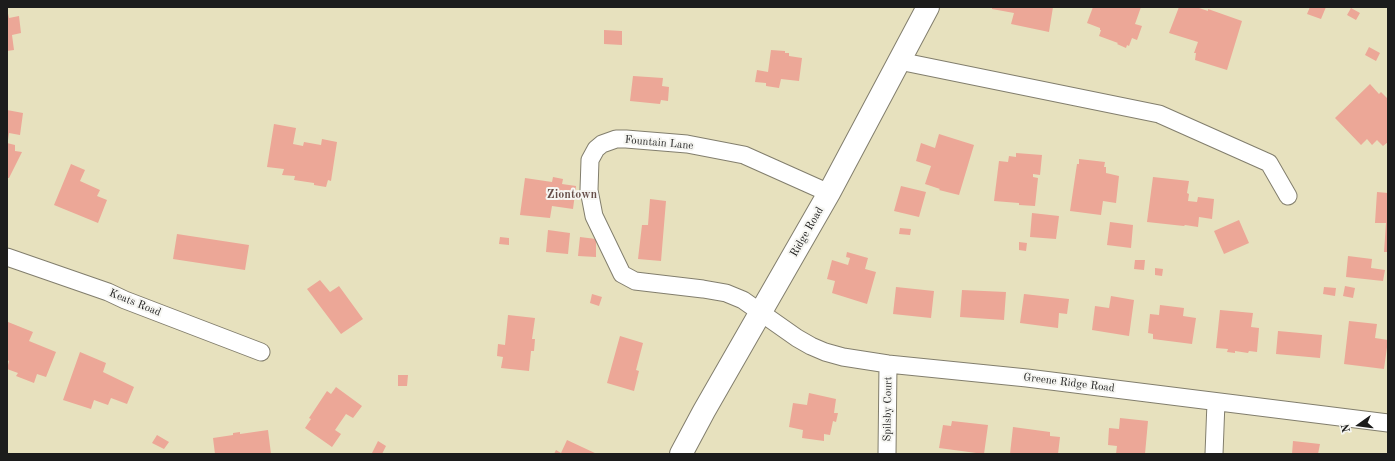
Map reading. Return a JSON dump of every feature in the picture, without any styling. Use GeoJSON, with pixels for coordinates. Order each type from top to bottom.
{"type":"FeatureCollection","features":[{"type":"Feature","properties":{"kind":"street","name":"Ridge Road"},"geometry":{"type":"LineString","coordinates":[[681,454],[829,193],[928,7]]}},
{"type":"Feature","properties":{"kind":"street"},"geometry":{"type":"LineString","coordinates":[[899,61],[1159,114],[1269,163],[1288,196]]}},
{"type":"Feature","properties":{"kind":"street","name":"Fountain Lane"},"geometry":{"type":"LineString","coordinates":[[761,312],[744,300],[726,293],[634,281],[622,274],[594,216],[591,203],[589,190],[590,160],[596,149],[602,144],[621,139],[687,144],[744,156],[829,193]]}},
{"type":"Feature","properties":{"kind":"street","name":"Keats Road"},"geometry":{"type":"LineString","coordinates":[[7,257],[108,292],[125,300],[261,352]]}},
{"type":"Feature","properties":{"kind":"street","name":"Greene Ridge Road"},"geometry":{"type":"LineString","coordinates":[[761,312],[810,346],[843,358],[1027,378],[1388,423]]}},
{"type":"Feature","properties":{"kind":"street","name":"Spilsby Court"},"geometry":{"type":"LineString","coordinates":[[887,454],[888,364]]}},
{"type":"Feature","properties":{"kind":"street"},"geometry":{"type":"LineString","coordinates":[[1214,454],[1216,402]]}},
{"type":"Feature","properties":{"kind":"building"},"geometry":{"type":"Polygon","coordinates":[[[992,7],[1053,7],[1049,32],[1011,24],[1014,13],[992,9],[992,7]]]}},
{"type":"Feature","properties":{"kind":"building"},"geometry":{"type":"Polygon","coordinates":[[[1093,7],[1141,7],[1135,24],[1142,26],[1137,40],[1132,38],[1129,46],[1127,45],[1126,48],[1117,44],[1118,43],[1099,36],[1101,30],[1100,28],[1087,23],[1093,7]]]}},
{"type":"Feature","properties":{"kind":"building"},"geometry":{"type":"Polygon","coordinates":[[[1179,7],[1196,7],[1208,11],[1208,9],[1242,21],[1227,70],[1195,60],[1196,53],[1194,53],[1198,42],[1169,33],[1179,7]]]}},
{"type":"Feature","properties":{"kind":"building"},"geometry":{"type":"Polygon","coordinates":[[[1310,7],[1326,7],[1321,19],[1307,14],[1310,7]]]}},
{"type":"Feature","properties":{"kind":"building"},"geometry":{"type":"Polygon","coordinates":[[[1351,8],[1360,13],[1356,20],[1347,15],[1351,8]]]}},
{"type":"Feature","properties":{"kind":"building"},"geometry":{"type":"Polygon","coordinates":[[[7,9],[9,18],[19,16],[21,33],[12,35],[14,50],[7,51],[7,9]]]}},
{"type":"Feature","properties":{"kind":"building"},"geometry":{"type":"Polygon","coordinates":[[[604,30],[622,31],[622,45],[604,44],[604,30]]]}},
{"type":"Feature","properties":{"kind":"building"},"geometry":{"type":"Polygon","coordinates":[[[1369,47],[1380,53],[1376,61],[1365,55],[1369,47]]]}},
{"type":"Feature","properties":{"kind":"building"},"geometry":{"type":"Polygon","coordinates":[[[771,50],[785,51],[785,53],[789,53],[789,56],[802,58],[799,81],[781,79],[779,88],[766,86],[766,83],[755,82],[757,70],[768,72],[771,50]]]}},
{"type":"Feature","properties":{"kind":"building"},"geometry":{"type":"Polygon","coordinates":[[[633,76],[663,78],[662,86],[669,87],[668,101],[661,100],[660,104],[630,101],[633,76]]]}},
{"type":"Feature","properties":{"kind":"building"},"geometry":{"type":"Polygon","coordinates":[[[1370,84],[1379,94],[1381,92],[1388,99],[1388,142],[1383,146],[1377,140],[1372,145],[1367,139],[1361,145],[1335,118],[1370,84]]]}},
{"type":"Feature","properties":{"kind":"building"},"geometry":{"type":"Polygon","coordinates":[[[7,110],[23,113],[20,135],[9,133],[8,140],[7,110]]]}},
{"type":"Feature","properties":{"kind":"building"},"geometry":{"type":"Polygon","coordinates":[[[274,124],[296,128],[293,144],[303,146],[304,142],[321,145],[322,139],[337,142],[331,181],[328,180],[326,187],[314,185],[314,183],[294,180],[295,176],[282,175],[284,169],[267,167],[274,124]]]}},
{"type":"Feature","properties":{"kind":"building"},"geometry":{"type":"Polygon","coordinates":[[[939,134],[974,145],[959,195],[939,190],[940,189],[925,184],[931,166],[916,161],[921,143],[935,148],[939,134]]]}},
{"type":"Feature","properties":{"kind":"building"},"geometry":{"type":"Polygon","coordinates":[[[7,143],[15,145],[15,151],[22,152],[9,178],[7,178],[7,143]]]}},
{"type":"Feature","properties":{"kind":"building"},"geometry":{"type":"Polygon","coordinates":[[[1016,153],[1042,155],[1040,175],[1033,174],[1033,177],[1038,178],[1035,206],[994,201],[999,161],[1008,162],[1009,156],[1016,157],[1016,153]]]}},
{"type":"Feature","properties":{"kind":"building"},"geometry":{"type":"Polygon","coordinates":[[[1079,159],[1105,162],[1104,167],[1106,167],[1106,173],[1119,176],[1116,203],[1103,201],[1101,215],[1070,211],[1079,159]]]}},
{"type":"Feature","properties":{"kind":"building"},"geometry":{"type":"Polygon","coordinates":[[[71,164],[85,170],[80,181],[100,190],[97,196],[107,200],[98,223],[54,205],[71,164]]]}},
{"type":"Feature","properties":{"kind":"building"},"geometry":{"type":"Polygon","coordinates":[[[553,177],[563,179],[562,184],[576,186],[573,209],[552,206],[550,218],[520,215],[525,178],[552,182],[553,177]]]}},
{"type":"Feature","properties":{"kind":"building"},"geometry":{"type":"Polygon","coordinates":[[[1153,177],[1189,181],[1187,193],[1189,194],[1188,201],[1197,202],[1198,197],[1214,199],[1212,219],[1199,217],[1198,227],[1147,222],[1153,177]]]}},
{"type":"Feature","properties":{"kind":"building"},"geometry":{"type":"Polygon","coordinates":[[[901,186],[926,192],[919,217],[894,211],[901,186]]]}},
{"type":"Feature","properties":{"kind":"building"},"geometry":{"type":"Polygon","coordinates":[[[1377,192],[1388,193],[1388,252],[1384,252],[1386,223],[1375,223],[1377,192]]]}},
{"type":"Feature","properties":{"kind":"building"},"geometry":{"type":"Polygon","coordinates":[[[650,199],[666,201],[661,261],[638,259],[642,225],[648,225],[650,199]]]}},
{"type":"Feature","properties":{"kind":"building"},"geometry":{"type":"Polygon","coordinates":[[[1032,213],[1059,216],[1056,239],[1030,237],[1032,213]]]}},
{"type":"Feature","properties":{"kind":"building"},"geometry":{"type":"Polygon","coordinates":[[[1239,220],[1249,243],[1224,254],[1214,231],[1239,220]]]}},
{"type":"Feature","properties":{"kind":"building"},"geometry":{"type":"Polygon","coordinates":[[[1110,222],[1133,225],[1131,248],[1107,245],[1110,222]]]}},
{"type":"Feature","properties":{"kind":"building"},"geometry":{"type":"Polygon","coordinates":[[[900,228],[911,229],[910,235],[899,234],[900,228]]]}},
{"type":"Feature","properties":{"kind":"building"},"geometry":{"type":"Polygon","coordinates":[[[548,230],[570,233],[568,254],[546,252],[548,230]]]}},
{"type":"Feature","properties":{"kind":"building"},"geometry":{"type":"Polygon","coordinates":[[[177,234],[249,245],[245,270],[173,259],[177,234]]]}},
{"type":"Feature","properties":{"kind":"building"},"geometry":{"type":"Polygon","coordinates":[[[500,237],[509,238],[509,245],[499,244],[500,237]]]}},
{"type":"Feature","properties":{"kind":"building"},"geometry":{"type":"Polygon","coordinates":[[[580,237],[596,239],[596,257],[578,256],[580,237]]]}},
{"type":"Feature","properties":{"kind":"building"},"geometry":{"type":"Polygon","coordinates":[[[1019,242],[1027,243],[1026,251],[1019,250],[1019,242]]]}},
{"type":"Feature","properties":{"kind":"building"},"geometry":{"type":"Polygon","coordinates":[[[847,252],[868,258],[865,269],[876,272],[867,304],[832,293],[835,281],[827,279],[832,260],[848,265],[850,258],[846,257],[847,252]]]}},
{"type":"Feature","properties":{"kind":"building"},"geometry":{"type":"Polygon","coordinates":[[[1348,256],[1372,259],[1371,268],[1385,270],[1383,281],[1346,277],[1348,256]]]}},
{"type":"Feature","properties":{"kind":"building"},"geometry":{"type":"Polygon","coordinates":[[[1135,260],[1145,260],[1144,270],[1134,269],[1135,260]]]}},
{"type":"Feature","properties":{"kind":"building"},"geometry":{"type":"Polygon","coordinates":[[[1155,268],[1163,269],[1162,276],[1155,275],[1155,268]]]}},
{"type":"Feature","properties":{"kind":"building"},"geometry":{"type":"Polygon","coordinates":[[[320,280],[330,292],[339,286],[363,319],[341,334],[307,289],[320,280]]]}},
{"type":"Feature","properties":{"kind":"building"},"geometry":{"type":"Polygon","coordinates":[[[1345,286],[1355,288],[1353,298],[1343,296],[1345,286]]]}},
{"type":"Feature","properties":{"kind":"building"},"geometry":{"type":"Polygon","coordinates":[[[896,287],[934,291],[931,318],[893,314],[896,287]]]}},
{"type":"Feature","properties":{"kind":"building"},"geometry":{"type":"Polygon","coordinates":[[[1324,287],[1336,288],[1335,296],[1323,294],[1324,287]]]}},
{"type":"Feature","properties":{"kind":"building"},"geometry":{"type":"Polygon","coordinates":[[[962,290],[1006,292],[1004,320],[960,317],[962,290]]]}},
{"type":"Feature","properties":{"kind":"building"},"geometry":{"type":"Polygon","coordinates":[[[592,294],[602,297],[599,306],[590,303],[592,294]]]}},
{"type":"Feature","properties":{"kind":"building"},"geometry":{"type":"Polygon","coordinates":[[[1024,294],[1069,299],[1067,314],[1059,313],[1058,328],[1020,323],[1024,294]]]}},
{"type":"Feature","properties":{"kind":"building"},"geometry":{"type":"Polygon","coordinates":[[[1111,296],[1134,300],[1129,336],[1092,330],[1095,306],[1109,308],[1111,296]]]}},
{"type":"Feature","properties":{"kind":"building"},"geometry":{"type":"Polygon","coordinates":[[[1160,305],[1184,308],[1183,316],[1196,318],[1192,344],[1153,339],[1153,334],[1148,333],[1150,314],[1159,315],[1160,305]]]}},
{"type":"Feature","properties":{"kind":"building"},"geometry":{"type":"Polygon","coordinates":[[[1220,310],[1253,313],[1251,327],[1259,328],[1257,352],[1249,351],[1248,353],[1235,351],[1235,353],[1227,352],[1228,349],[1216,348],[1220,310]]]}},
{"type":"Feature","properties":{"kind":"building"},"geometry":{"type":"Polygon","coordinates":[[[508,315],[535,318],[532,339],[535,339],[534,351],[531,351],[529,371],[501,368],[503,357],[497,356],[498,344],[505,345],[508,315]]]}},
{"type":"Feature","properties":{"kind":"building"},"geometry":{"type":"Polygon","coordinates":[[[1349,321],[1377,324],[1375,338],[1388,340],[1384,369],[1344,364],[1349,321]]]}},
{"type":"Feature","properties":{"kind":"building"},"geometry":{"type":"Polygon","coordinates":[[[8,322],[33,332],[29,341],[56,352],[46,377],[37,374],[34,383],[16,376],[18,373],[7,369],[9,361],[7,360],[8,322]]]}},
{"type":"Feature","properties":{"kind":"building"},"geometry":{"type":"Polygon","coordinates":[[[1278,331],[1322,335],[1320,358],[1276,354],[1278,331]]]}},
{"type":"Feature","properties":{"kind":"building"},"geometry":{"type":"Polygon","coordinates":[[[620,336],[643,343],[636,370],[639,371],[634,391],[607,383],[620,336]]]}},
{"type":"Feature","properties":{"kind":"building"},"geometry":{"type":"Polygon","coordinates":[[[80,352],[106,363],[103,372],[134,387],[127,404],[111,398],[108,405],[94,400],[91,409],[63,400],[80,352]]]}},
{"type":"Feature","properties":{"kind":"building"},"geometry":{"type":"Polygon","coordinates":[[[398,375],[408,375],[407,386],[398,386],[398,375]]]}},
{"type":"Feature","properties":{"kind":"building"},"geometry":{"type":"Polygon","coordinates":[[[336,387],[362,406],[353,418],[346,414],[335,430],[341,434],[332,447],[305,428],[311,419],[309,418],[327,391],[331,394],[336,387]]]}},
{"type":"Feature","properties":{"kind":"building"},"geometry":{"type":"Polygon","coordinates":[[[809,393],[836,399],[834,413],[838,413],[836,422],[833,421],[830,435],[824,434],[824,441],[802,438],[803,430],[789,427],[793,403],[807,405],[809,393]]]}},
{"type":"Feature","properties":{"kind":"building"},"geometry":{"type":"Polygon","coordinates":[[[1120,418],[1148,421],[1145,454],[1116,454],[1117,446],[1108,445],[1109,428],[1119,429],[1120,418]]]}},
{"type":"Feature","properties":{"kind":"building"},"geometry":{"type":"Polygon","coordinates":[[[952,421],[988,425],[984,454],[939,448],[943,425],[951,426],[952,421]]]}},
{"type":"Feature","properties":{"kind":"building"},"geometry":{"type":"Polygon","coordinates":[[[1013,427],[1050,432],[1050,436],[1060,437],[1058,454],[1010,454],[1013,427]]]}},
{"type":"Feature","properties":{"kind":"building"},"geometry":{"type":"Polygon","coordinates":[[[268,430],[271,454],[215,454],[213,438],[233,435],[233,433],[240,432],[240,434],[268,430]]]}},
{"type":"Feature","properties":{"kind":"building"},"geometry":{"type":"Polygon","coordinates":[[[157,435],[169,442],[164,449],[152,443],[157,435]]]}},
{"type":"Feature","properties":{"kind":"building"},"geometry":{"type":"Polygon","coordinates":[[[567,440],[597,454],[554,454],[556,450],[561,453],[567,440]]]}},
{"type":"Feature","properties":{"kind":"building"},"geometry":{"type":"Polygon","coordinates":[[[378,441],[386,446],[382,454],[374,454],[372,453],[378,441]]]}},
{"type":"Feature","properties":{"kind":"building"},"geometry":{"type":"Polygon","coordinates":[[[1293,441],[1320,444],[1318,454],[1292,454],[1293,441]]]}},
{"type":"Feature","properties":{"kind":"district","name":"Ziontown"},"geometry":{"type":"Point","coordinates":[572,195]}}]}
